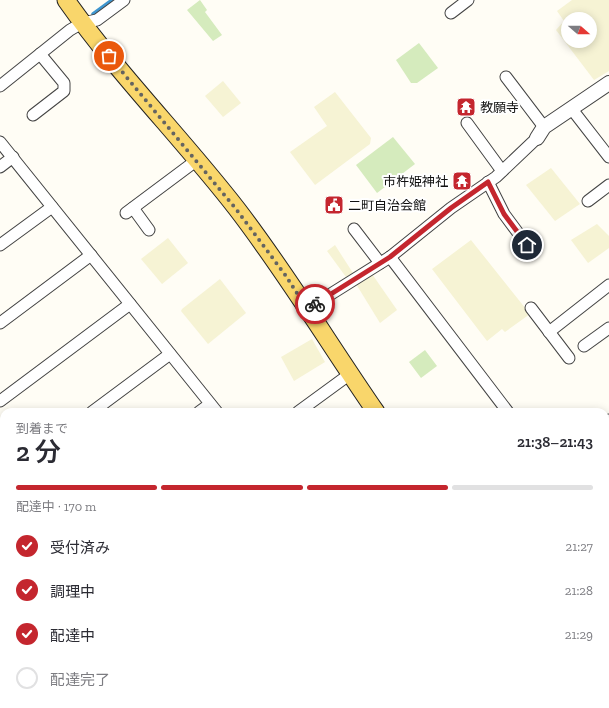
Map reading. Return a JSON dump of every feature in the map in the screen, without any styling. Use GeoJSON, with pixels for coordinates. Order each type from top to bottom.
{"type":"FeatureCollection","features":[{"type":"Feature","properties":{"kind":"main road"},"geometry":{"type":"LineString","coordinates":[[66,0],[82,23],[127,79],[197,160],[253,231],[373,408]]}},
{"type":"Feature","properties":{"kind":"street"},"geometry":{"type":"LineString","coordinates":[[0,86],[82,23],[97,20],[124,0]]}},
{"type":"Feature","properties":{"kind":"street"},"geometry":{"type":"LineString","coordinates":[[451,13],[468,0]]}},
{"type":"Feature","properties":{"kind":"street"},"geometry":{"type":"LineString","coordinates":[[33,115],[64,91],[64,83],[40,54]]}},
{"type":"Feature","properties":{"kind":"street"},"geometry":{"type":"LineString","coordinates":[[506,77],[541,132]]}},
{"type":"Feature","properties":{"kind":"street"},"geometry":{"type":"LineString","coordinates":[[307,309],[385,260],[451,208],[502,171],[541,132],[571,108],[609,83]]}},
{"type":"Feature","properties":{"kind":"street"},"geometry":{"type":"LineString","coordinates":[[571,108],[609,157]]}},
{"type":"Feature","properties":{"kind":"street"},"geometry":{"type":"LineString","coordinates":[[467,123],[502,171]]}},
{"type":"Feature","properties":{"kind":"street"},"geometry":{"type":"LineString","coordinates":[[0,142],[214,408]]}},
{"type":"Feature","properties":{"kind":"street"},"geometry":{"type":"LineString","coordinates":[[0,167],[13,157]]}},
{"type":"Feature","properties":{"kind":"street"},"geometry":{"type":"LineString","coordinates":[[149,230],[129,211],[197,160]]}},
{"type":"Feature","properties":{"kind":"street"},"geometry":{"type":"LineString","coordinates":[[488,182],[504,214],[527,245]]}},
{"type":"Feature","properties":{"kind":"street"},"geometry":{"type":"LineString","coordinates":[[588,201],[609,185]]}},
{"type":"Feature","properties":{"kind":"street"},"geometry":{"type":"LineString","coordinates":[[0,245],[52,207]]}},
{"type":"Feature","properties":{"kind":"street"},"geometry":{"type":"LineString","coordinates":[[354,229],[385,260],[502,408]]}},
{"type":"Feature","properties":{"kind":"street"},"geometry":{"type":"LineString","coordinates":[[0,323],[91,255]]}},
{"type":"Feature","properties":{"kind":"street"},"geometry":{"type":"LineString","coordinates":[[549,332],[609,284]]}},
{"type":"Feature","properties":{"kind":"street"},"geometry":{"type":"LineString","coordinates":[[0,401],[130,304]]}},
{"type":"Feature","properties":{"kind":"street"},"geometry":{"type":"LineString","coordinates":[[531,308],[569,358]]}},
{"type":"Feature","properties":{"kind":"street"},"geometry":{"type":"LineString","coordinates":[[584,346],[609,328]]}},
{"type":"Feature","properties":{"kind":"street"},"geometry":{"type":"LineString","coordinates":[[97,408],[170,354]]}},
{"type":"Feature","properties":{"kind":"street"},"geometry":{"type":"LineString","coordinates":[[303,408],[350,374]]}},
{"type":"Feature","properties":{"kind":"shaded area"},"geometry":{"type":"Polygon","coordinates":[[[572,0],[609,0],[609,71],[594,80],[570,48],[597,48],[597,12],[561,12],[561,17],[557,11],[572,0]]]}},
{"type":"Feature","properties":{"kind":"shaded area"},"geometry":{"type":"Polygon","coordinates":[[[561,24],[561,37],[556,30],[561,24]]]}},
{"type":"Feature","properties":{"kind":"shaded area"},"geometry":{"type":"Polygon","coordinates":[[[223,81],[241,103],[223,117],[205,96],[223,81]]]}},
{"type":"Feature","properties":{"kind":"shaded area"},"geometry":{"type":"Polygon","coordinates":[[[335,92],[371,138],[370,144],[315,185],[290,152],[327,126],[314,107],[335,92]]]}},
{"type":"Feature","properties":{"kind":"shaded area"},"geometry":{"type":"Polygon","coordinates":[[[551,168],[580,204],[555,221],[526,185],[551,168]]]}},
{"type":"Feature","properties":{"kind":"shaded area"},"geometry":{"type":"Polygon","coordinates":[[[597,224],[609,236],[609,248],[588,263],[571,240],[597,224]]]}},
{"type":"Feature","properties":{"kind":"shaded area"},"geometry":{"type":"Polygon","coordinates":[[[168,238],[188,263],[162,284],[141,259],[168,238]]]}},
{"type":"Feature","properties":{"kind":"shaded area"},"geometry":{"type":"Polygon","coordinates":[[[471,240],[530,314],[505,332],[502,329],[487,341],[432,269],[471,240]]]}},
{"type":"Feature","properties":{"kind":"shaded area"},"geometry":{"type":"Polygon","coordinates":[[[335,245],[353,273],[346,277],[327,251],[335,245]]]}},
{"type":"Feature","properties":{"kind":"shaded area"},"geometry":{"type":"Polygon","coordinates":[[[372,274],[397,310],[380,323],[356,284],[372,274]]]}},
{"type":"Feature","properties":{"kind":"shaded area"},"geometry":{"type":"Polygon","coordinates":[[[220,279],[246,313],[208,344],[181,311],[220,279]]]}},
{"type":"Feature","properties":{"kind":"shaded area"},"geometry":{"type":"Polygon","coordinates":[[[312,339],[325,362],[294,381],[281,357],[312,339]]]}},
{"type":"Feature","properties":{"kind":"green space"},"geometry":{"type":"Polygon","coordinates":[[[200,0],[207,10],[205,12],[222,35],[213,41],[187,10],[200,0]]]}},
{"type":"Feature","properties":{"kind":"green space"},"geometry":{"type":"Polygon","coordinates":[[[419,43],[438,68],[417,83],[411,83],[396,60],[419,43]]]}},
{"type":"Feature","properties":{"kind":"green space"},"geometry":{"type":"Polygon","coordinates":[[[393,137],[415,164],[377,193],[356,165],[393,137]]]}},
{"type":"Feature","properties":{"kind":"green space"},"geometry":{"type":"Polygon","coordinates":[[[425,350],[437,366],[421,378],[409,362],[425,350]]]}},
{"type":"Feature","properties":{"kind":"waterway"},"geometry":{"type":"LineString","coordinates":[[93,14],[112,0]]}},
{"type":"Feature","properties":{"kind":"way so far"},"geometry":{"type":"LineString","coordinates":[[109,56],[134,88],[205,169],[286,276],[307,309],[315,304]]}},
{"type":"Feature","properties":{"kind":"place","name":"教願寺"},"geometry":{"type":"Point","coordinates":[466,107]}},
{"type":"Feature","properties":{"kind":"place","name":"市杵姫神社"},"geometry":{"type":"Point","coordinates":[462,181]}},
{"type":"Feature","properties":{"kind":"place","name":"二町自治会館"},"geometry":{"type":"Point","coordinates":[334,205]}},
{"type":"Feature","properties":{"kind":"route"},"geometry":{"type":"LineString","coordinates":[[315,304],[390,257],[451,208],[488,182],[504,214],[527,245]]}}]}
